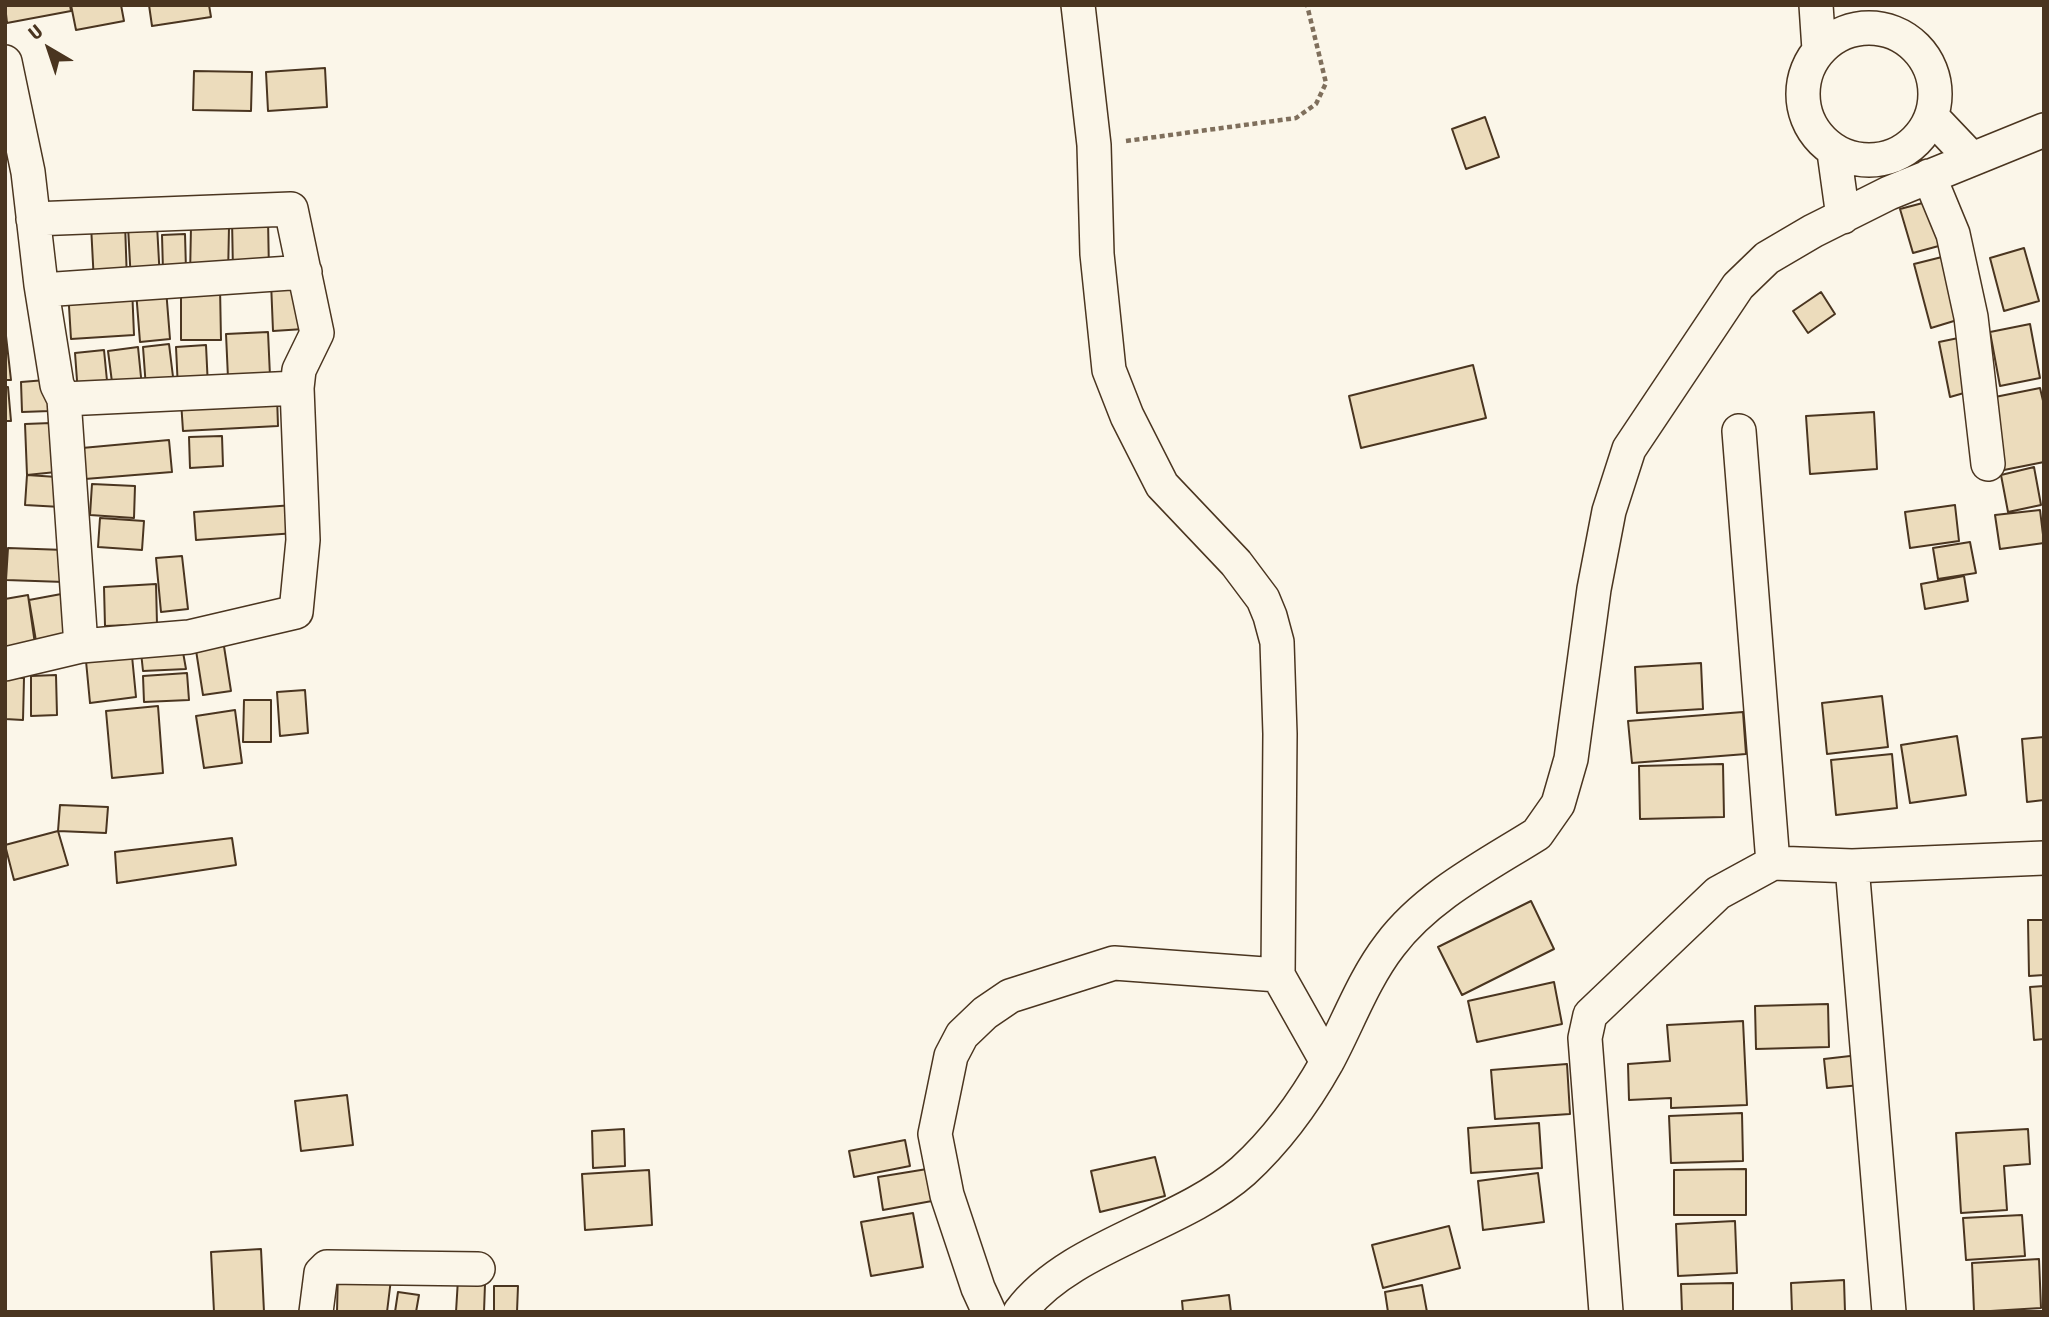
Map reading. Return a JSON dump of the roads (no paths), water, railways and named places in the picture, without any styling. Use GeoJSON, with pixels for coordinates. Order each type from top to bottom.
{"type":"FeatureCollection","features":[{"type":"Feature","properties":{"kind":"street"},"geometry":{"type":"LineString","coordinates":[[1078,5],[1094,145],[1097,254],[1110,370],[1127,416],[1162,485],[1236,563],[1263,599],[1277,642],[1278,975],[1327,1062]]}},
{"type":"Feature","properties":{"kind":"street"},"geometry":{"type":"LineString","coordinates":[[1816,5],[1819,50]]}},
{"type":"Feature","properties":{"kind":"street"},"geometry":{"type":"LineString","coordinates":[[1878,17],[1903,36],[1921,52],[1932,72],[1936,95],[1931,117],[1920,138],[1902,153],[1868,160],[1856,160],[1834,152],[1817,136],[1806,116],[1802,93],[1807,70],[1819,50],[1837,36],[1878,17]]}},
{"type":"Feature","properties":{"kind":"street"},"geometry":{"type":"LineString","coordinates":[[5,62],[29,172],[41,290],[57,385],[64,400],[81,646]]}},
{"type":"Feature","properties":{"kind":"street"},"geometry":{"type":"LineString","coordinates":[[1931,117],[1971,158]]}},
{"type":"Feature","properties":{"kind":"street"},"geometry":{"type":"LineString","coordinates":[[1020,1312],[1041,1289],[1081,1264],[1179,1212],[1241,1172],[1291,1121],[1327,1062],[1366,983],[1390,945],[1413,919],[1447,891],[1537,834],[1549,821],[1558,804],[1571,759],[1594,589],[1609,511],[1629,449],[1738,286],[1767,258],[1843,217],[1929,176],[2044,130]]}},
{"type":"Feature","properties":{"kind":"street"},"geometry":{"type":"LineString","coordinates":[[1834,152],[1843,217]]}},
{"type":"Feature","properties":{"kind":"street"},"geometry":{"type":"LineString","coordinates":[[1929,176],[1953,234],[1971,317],[1988,464]]}},
{"type":"Feature","properties":{"kind":"street"},"geometry":{"type":"LineString","coordinates":[[5,664],[81,646],[189,637],[296,612],[303,540],[297,388],[299,370],[317,333],[291,209],[33,219]]}},
{"type":"Feature","properties":{"kind":"street"},"geometry":{"type":"LineString","coordinates":[[41,290],[305,272]]}},
{"type":"Feature","properties":{"kind":"street"},"geometry":{"type":"LineString","coordinates":[[64,400],[297,388]]}},
{"type":"Feature","properties":{"kind":"street"},"geometry":{"type":"LineString","coordinates":[[1740,431],[1773,863]]}},
{"type":"Feature","properties":{"kind":"street"},"geometry":{"type":"LineString","coordinates":[[1606,1312],[1585,1038],[1590,1015],[1718,893],[1773,863],[1852,866],[2044,858]]}},
{"type":"Feature","properties":{"kind":"street"},"geometry":{"type":"LineString","coordinates":[[1852,866],[1889,1312]]}},
{"type":"Feature","properties":{"kind":"street"},"geometry":{"type":"LineString","coordinates":[[989,1312],[978,1288],[947,1195],[935,1134],[951,1056],[962,1035],[985,1013],[1010,996],[1114,963],[1278,975]]}},
{"type":"Feature","properties":{"kind":"street"},"geometry":{"type":"LineString","coordinates":[[316,1312],[321,1273],[327,1267],[371,1265],[478,1269]]}}]}
